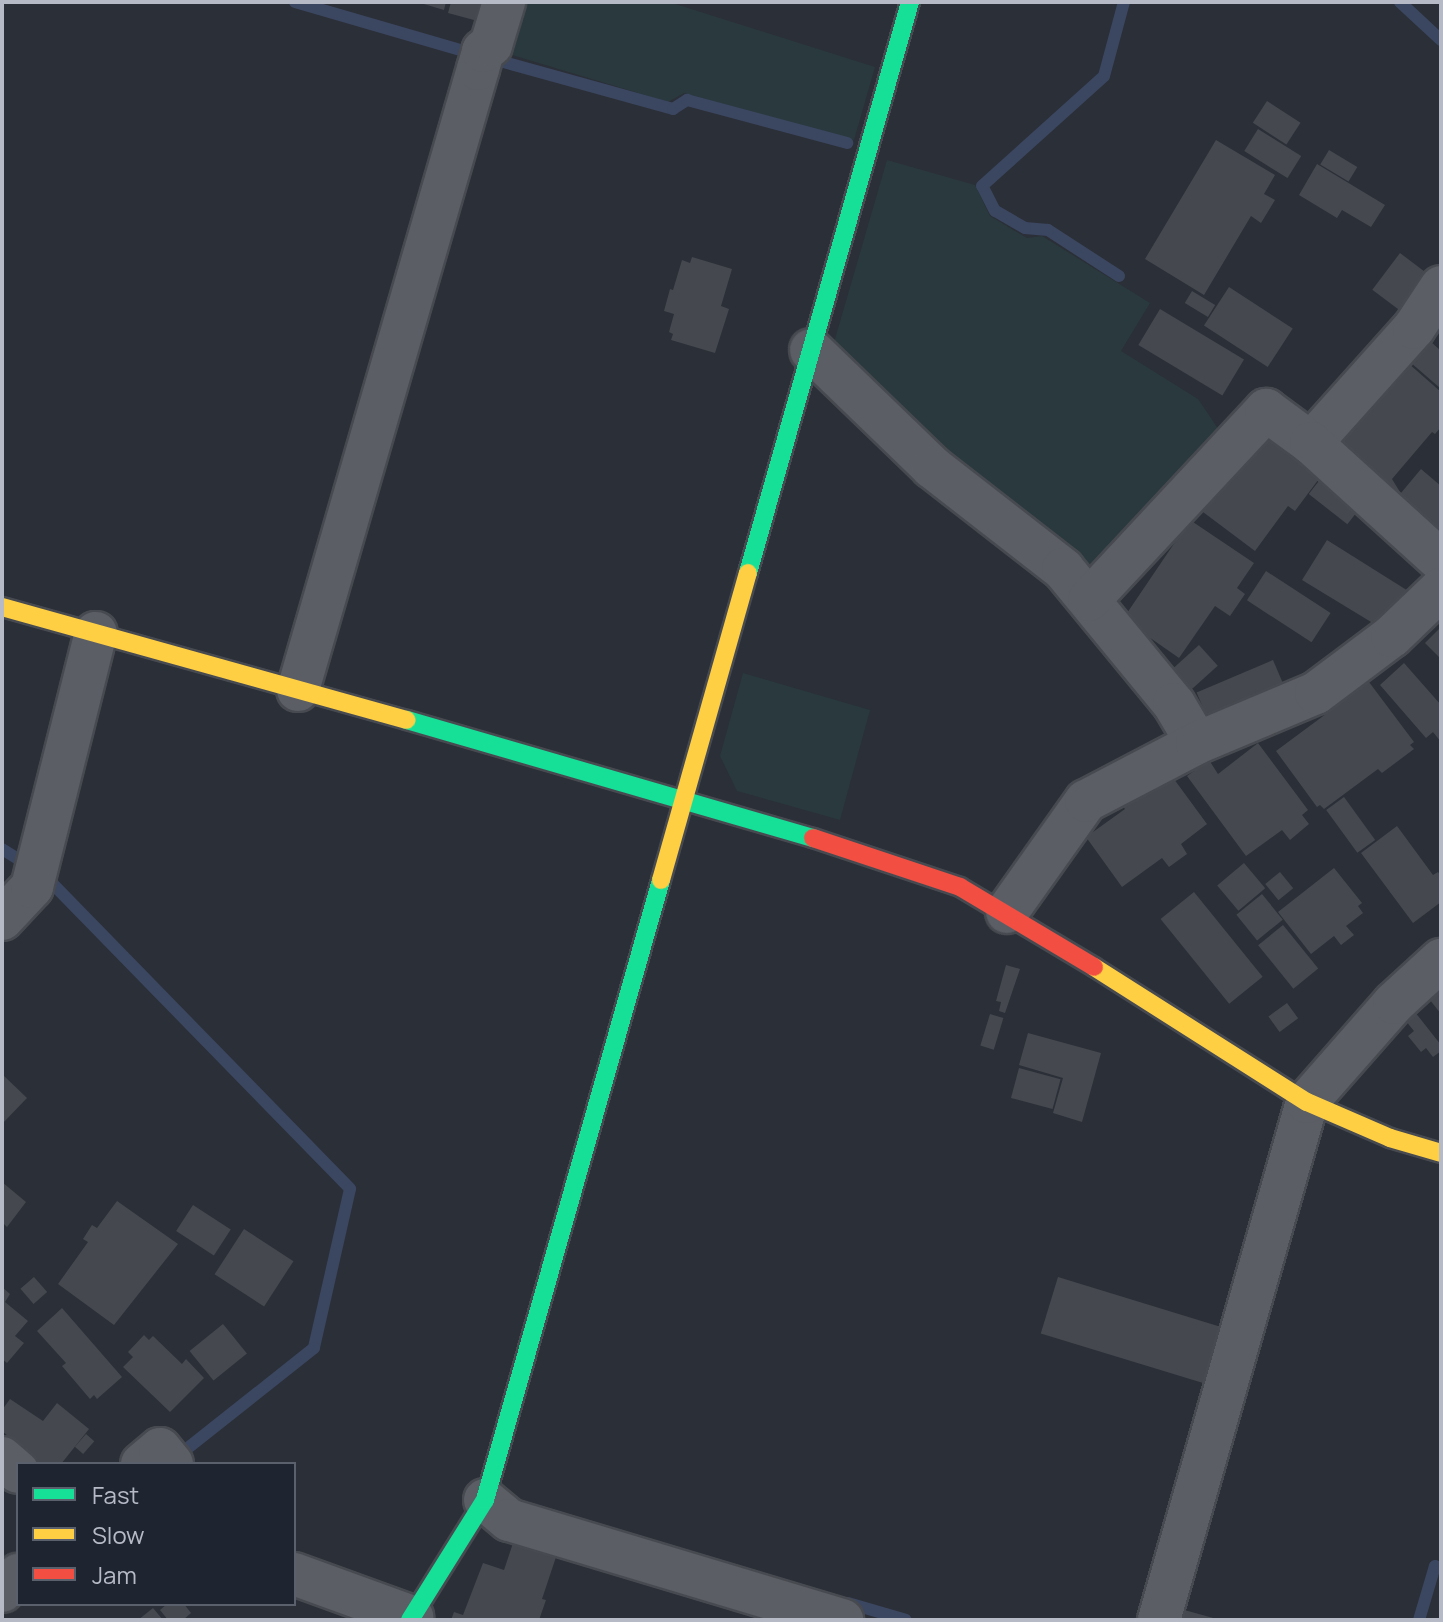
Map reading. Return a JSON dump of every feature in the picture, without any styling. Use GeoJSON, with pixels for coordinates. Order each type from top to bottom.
{"type":"FeatureCollection","features":[{"type":"Feature","properties":{"kind":"street"},"geometry":{"type":"LineString","coordinates":[[298,690],[483,51],[491,45],[504,2]]}},
{"type":"Feature","properties":{"kind":"street"},"geometry":{"type":"LineString","coordinates":[[296,1575],[411,1619],[485,1500],[910,2]]}},
{"type":"Feature","properties":{"kind":"street"},"geometry":{"type":"LineString","coordinates":[[1311,443],[1414,328],[1441,287]]}},
{"type":"Feature","properties":{"kind":"street"},"geometry":{"type":"LineString","coordinates":[[811,350],[932,467],[1063,569],[1174,704],[1197,743]]}},
{"type":"Feature","properties":{"kind":"street"},"geometry":{"type":"LineString","coordinates":[[1089,600],[1266,410],[1311,443],[1441,561]]}},
{"type":"Feature","properties":{"kind":"street"},"geometry":{"type":"LineString","coordinates":[[1007,912],[1086,801],[1197,743],[1316,693],[1392,636],[1441,589]]}},
{"type":"Feature","properties":{"kind":"street"},"geometry":{"type":"LineString","coordinates":[[2,607],[685,798],[906,866],[960,887],[1007,912],[1307,1102],[1390,1138],[1441,1153]]}},
{"type":"Feature","properties":{"kind":"street"},"geometry":{"type":"LineString","coordinates":[[2,919],[32,887],[96,633]]}},
{"type":"Feature","properties":{"kind":"street"},"geometry":{"type":"LineString","coordinates":[[1159,1620],[1307,1102],[1394,1003],[1441,960]]}},
{"type":"Feature","properties":{"kind":"street"},"geometry":{"type":"LineString","coordinates":[[144,1462],[160,1449],[170,1462]]}},
{"type":"Feature","properties":{"kind":"street"},"geometry":{"type":"LineString","coordinates":[[485,1500],[509,1520],[842,1620]]}},
{"type":"Feature","properties":{"kind":"shaded area"},"geometry":{"type":"Polygon","coordinates":[[[511,2],[669,2],[875,67],[854,140],[684,93],[668,102],[499,51],[511,2]]]}},
{"type":"Feature","properties":{"kind":"shaded area"},"geometry":{"type":"Polygon","coordinates":[[[887,160],[975,185],[990,216],[1027,238],[1042,236],[1150,303],[1121,351],[1198,399],[1219,430],[1084,576],[836,358],[835,339],[887,160]]]}},
{"type":"Feature","properties":{"kind":"shaded area"},"geometry":{"type":"Polygon","coordinates":[[[743,673],[870,710],[840,820],[737,791],[720,756],[743,673]]]}},
{"type":"Feature","properties":{"kind":"building"},"geometry":{"type":"Polygon","coordinates":[[[417,2],[446,2],[444,10],[417,2]]]}},
{"type":"Feature","properties":{"kind":"building"},"geometry":{"type":"Polygon","coordinates":[[[451,2],[491,2],[485,23],[448,13],[451,2]]]}},
{"type":"Feature","properties":{"kind":"building"},"geometry":{"type":"Polygon","coordinates":[[[1267,101],[1301,123],[1286,145],[1253,123],[1267,101]]]}},
{"type":"Feature","properties":{"kind":"building"},"geometry":{"type":"Polygon","coordinates":[[[1258,129],[1301,156],[1287,178],[1244,151],[1258,129]]]}},
{"type":"Feature","properties":{"kind":"building"},"geometry":{"type":"Polygon","coordinates":[[[1216,140],[1275,175],[1264,194],[1275,200],[1261,223],[1251,216],[1204,295],[1145,259],[1216,140]]]}},
{"type":"Feature","properties":{"kind":"building"},"geometry":{"type":"Polygon","coordinates":[[[1329,150],[1357,167],[1349,182],[1320,165],[1329,150]]]}},
{"type":"Feature","properties":{"kind":"building"},"geometry":{"type":"Polygon","coordinates":[[[1317,164],[1385,205],[1371,227],[1342,210],[1337,218],[1299,195],[1317,164]]]}},
{"type":"Feature","properties":{"kind":"building"},"geometry":{"type":"Polygon","coordinates":[[[1400,253],[1434,279],[1407,316],[1372,290],[1400,253]]]}},
{"type":"Feature","properties":{"kind":"building"},"geometry":{"type":"Polygon","coordinates":[[[692,257],[732,269],[721,306],[729,309],[715,353],[671,340],[673,334],[669,332],[674,314],[664,311],[670,289],[673,290],[682,260],[690,263],[692,257]]]}},
{"type":"Feature","properties":{"kind":"building"},"geometry":{"type":"Polygon","coordinates":[[[1229,287],[1293,328],[1268,367],[1204,326],[1229,287]]]}},
{"type":"Feature","properties":{"kind":"building"},"geometry":{"type":"Polygon","coordinates":[[[1192,291],[1215,305],[1208,317],[1185,303],[1192,291]]]}},
{"type":"Feature","properties":{"kind":"building"},"geometry":{"type":"Polygon","coordinates":[[[1160,309],[1244,359],[1222,395],[1138,345],[1160,309]]]}},
{"type":"Feature","properties":{"kind":"building"},"geometry":{"type":"Polygon","coordinates":[[[1429,340],[1441,351],[1440,388],[1410,362],[1429,340]]]}},
{"type":"Feature","properties":{"kind":"building"},"geometry":{"type":"Polygon","coordinates":[[[1408,363],[1441,392],[1441,427],[1435,434],[1432,432],[1392,479],[1400,492],[1390,503],[1329,440],[1341,426],[1349,433],[1408,363]]]}},
{"type":"Feature","properties":{"kind":"building"},"geometry":{"type":"Polygon","coordinates":[[[1283,435],[1327,468],[1295,511],[1288,506],[1255,551],[1203,512],[1246,454],[1264,437],[1276,446],[1283,435]]]}},
{"type":"Feature","properties":{"kind":"building"},"geometry":{"type":"Polygon","coordinates":[[[1421,469],[1441,486],[1441,548],[1391,505],[1421,469]]]}},
{"type":"Feature","properties":{"kind":"building"},"geometry":{"type":"Polygon","coordinates":[[[1326,472],[1365,502],[1347,524],[1309,494],[1326,472]]]}},
{"type":"Feature","properties":{"kind":"building"},"geometry":{"type":"Polygon","coordinates":[[[1190,520],[1254,563],[1237,588],[1245,594],[1230,616],[1215,606],[1179,658],[1123,619],[1190,520]]]}},
{"type":"Feature","properties":{"kind":"building"},"geometry":{"type":"Polygon","coordinates":[[[1327,540],[1413,594],[1376,625],[1302,580],[1327,540]]]}},
{"type":"Feature","properties":{"kind":"building"},"geometry":{"type":"Polygon","coordinates":[[[1266,571],[1331,613],[1312,642],[1247,600],[1266,571]]]}},
{"type":"Feature","properties":{"kind":"building"},"geometry":{"type":"Polygon","coordinates":[[[1441,627],[1441,659],[1425,643],[1441,627]]]}},
{"type":"Feature","properties":{"kind":"building"},"geometry":{"type":"Polygon","coordinates":[[[1199,645],[1218,666],[1185,695],[1166,674],[1199,645]]]}},
{"type":"Feature","properties":{"kind":"building"},"geometry":{"type":"Polygon","coordinates":[[[1273,660],[1285,688],[1208,720],[1197,692],[1273,660]]]}},
{"type":"Feature","properties":{"kind":"building"},"geometry":{"type":"Polygon","coordinates":[[[1404,663],[1441,705],[1441,742],[1433,732],[1426,738],[1380,685],[1404,663]]]}},
{"type":"Feature","properties":{"kind":"building"},"geometry":{"type":"Polygon","coordinates":[[[1369,682],[1414,742],[1410,745],[1414,749],[1382,773],[1378,769],[1324,809],[1320,805],[1317,807],[1276,751],[1369,682]]]}},
{"type":"Feature","properties":{"kind":"building"},"geometry":{"type":"Polygon","coordinates":[[[1258,743],[1308,810],[1302,815],[1309,824],[1290,840],[1282,830],[1246,856],[1187,776],[1209,760],[1218,774],[1258,743]]]}},
{"type":"Feature","properties":{"kind":"building"},"geometry":{"type":"Polygon","coordinates":[[[1171,775],[1207,824],[1181,844],[1187,854],[1169,867],[1162,858],[1122,887],[1086,837],[1125,809],[1121,804],[1134,794],[1138,800],[1171,775]]]}},
{"type":"Feature","properties":{"kind":"building"},"geometry":{"type":"Polygon","coordinates":[[[1344,797],[1375,840],[1357,853],[1326,810],[1344,797]]]}},
{"type":"Feature","properties":{"kind":"building"},"geometry":{"type":"Polygon","coordinates":[[[1397,826],[1433,875],[1438,872],[1441,876],[1441,902],[1413,923],[1361,853],[1397,826]]]}},
{"type":"Feature","properties":{"kind":"building"},"geometry":{"type":"Polygon","coordinates":[[[1244,863],[1265,888],[1238,911],[1217,885],[1244,863]]]}},
{"type":"Feature","properties":{"kind":"building"},"geometry":{"type":"Polygon","coordinates":[[[1334,868],[1362,903],[1358,906],[1363,913],[1346,926],[1354,935],[1341,945],[1334,936],[1311,954],[1278,912],[1334,868]]]}},
{"type":"Feature","properties":{"kind":"building"},"geometry":{"type":"Polygon","coordinates":[[[1280,872],[1293,888],[1278,900],[1265,884],[1280,872]]]}},
{"type":"Feature","properties":{"kind":"building"},"geometry":{"type":"Polygon","coordinates":[[[1194,892],[1263,977],[1229,1004],[1161,919],[1194,892]]]}},
{"type":"Feature","properties":{"kind":"building"},"geometry":{"type":"Polygon","coordinates":[[[1262,894],[1283,920],[1257,940],[1236,915],[1262,894]]]}},
{"type":"Feature","properties":{"kind":"building"},"geometry":{"type":"Polygon","coordinates":[[[1283,925],[1318,969],[1293,989],[1258,945],[1283,925]]]}},
{"type":"Feature","properties":{"kind":"building"},"geometry":{"type":"Polygon","coordinates":[[[1006,965],[1020,969],[1005,1013],[999,1011],[1001,1002],[996,1001],[1006,965]]]}},
{"type":"Feature","properties":{"kind":"building"},"geometry":{"type":"Polygon","coordinates":[[[1441,984],[1441,1014],[1426,995],[1441,984]]]}},
{"type":"Feature","properties":{"kind":"building"},"geometry":{"type":"Polygon","coordinates":[[[1287,1003],[1298,1018],[1280,1032],[1268,1017],[1287,1003]]]}},
{"type":"Feature","properties":{"kind":"building"},"geometry":{"type":"Polygon","coordinates":[[[1411,1007],[1441,1045],[1441,1051],[1433,1057],[1426,1048],[1421,1052],[1408,1036],[1414,1031],[1401,1015],[1411,1007]]]}},
{"type":"Feature","properties":{"kind":"building"},"geometry":{"type":"Polygon","coordinates":[[[990,1014],[1003,1018],[994,1050],[980,1046],[990,1014]]]}},
{"type":"Feature","properties":{"kind":"building"},"geometry":{"type":"Polygon","coordinates":[[[1028,1033],[1101,1053],[1082,1122],[1053,1113],[1063,1078],[1019,1065],[1028,1033]]]}},
{"type":"Feature","properties":{"kind":"building"},"geometry":{"type":"Polygon","coordinates":[[[1019,1068],[1061,1079],[1053,1109],[1011,1098],[1019,1068]]]}},
{"type":"Feature","properties":{"kind":"building"},"geometry":{"type":"Polygon","coordinates":[[[2,1074],[27,1098],[2,1124],[2,1074]]]}},
{"type":"Feature","properties":{"kind":"building"},"geometry":{"type":"Polygon","coordinates":[[[2,1182],[26,1202],[7,1227],[2,1222],[2,1182]]]}},
{"type":"Feature","properties":{"kind":"building"},"geometry":{"type":"Polygon","coordinates":[[[117,1201],[178,1244],[114,1325],[58,1284],[88,1242],[83,1239],[92,1225],[97,1228],[117,1201]]]}},
{"type":"Feature","properties":{"kind":"building"},"geometry":{"type":"Polygon","coordinates":[[[193,1205],[231,1230],[214,1256],[176,1231],[193,1205]]]}},
{"type":"Feature","properties":{"kind":"building"},"geometry":{"type":"Polygon","coordinates":[[[244,1229],[293,1261],[264,1306],[215,1274],[244,1229]]]}},
{"type":"Feature","properties":{"kind":"building"},"geometry":{"type":"Polygon","coordinates":[[[34,1277],[47,1292],[34,1304],[20,1289],[34,1277]]]}},
{"type":"Feature","properties":{"kind":"building"},"geometry":{"type":"Polygon","coordinates":[[[1058,1277],[1230,1330],[1213,1386],[1041,1333],[1058,1277]]]}},
{"type":"Feature","properties":{"kind":"building"},"geometry":{"type":"Polygon","coordinates":[[[2,1287],[10,1294],[5,1302],[28,1321],[15,1336],[24,1343],[7,1363],[2,1359],[2,1287]]]}},
{"type":"Feature","properties":{"kind":"building"},"geometry":{"type":"Polygon","coordinates":[[[62,1308],[122,1377],[97,1399],[94,1395],[90,1399],[62,1366],[66,1363],[37,1331],[62,1308]]]}},
{"type":"Feature","properties":{"kind":"building"},"geometry":{"type":"Polygon","coordinates":[[[223,1324],[247,1354],[213,1381],[190,1351],[223,1324]]]}},
{"type":"Feature","properties":{"kind":"building"},"geometry":{"type":"Polygon","coordinates":[[[144,1335],[149,1340],[153,1336],[182,1364],[186,1359],[204,1378],[170,1412],[123,1367],[133,1357],[128,1352],[144,1335]]]}},
{"type":"Feature","properties":{"kind":"building"},"geometry":{"type":"Polygon","coordinates":[[[10,1399],[43,1421],[57,1403],[89,1429],[63,1462],[39,1462],[2,1431],[2,1410],[10,1399]]]}},
{"type":"Feature","properties":{"kind":"building"},"geometry":{"type":"Polygon","coordinates":[[[86,1434],[94,1441],[83,1454],[75,1447],[86,1434]]]}},
{"type":"Feature","properties":{"kind":"building"},"geometry":{"type":"Polygon","coordinates":[[[515,1537],[558,1551],[542,1599],[546,1600],[539,1620],[451,1620],[454,1612],[463,1615],[483,1563],[504,1570],[515,1537]]]}},
{"type":"Feature","properties":{"kind":"building"},"geometry":{"type":"Polygon","coordinates":[[[165,1606],[186,1606],[191,1613],[183,1620],[168,1620],[160,1610],[165,1606]]]}},
{"type":"Feature","properties":{"kind":"building"},"geometry":{"type":"Polygon","coordinates":[[[153,1608],[163,1620],[138,1620],[153,1608]]]}},
{"type":"Feature","properties":{"kind":"building"},"geometry":{"type":"Polygon","coordinates":[[[1177,1608],[1217,1619],[1217,1620],[1174,1620],[1177,1608]]]}},
{"type":"Feature","properties":{"kind":"waterway"},"geometry":{"type":"LineString","coordinates":[[295,2],[470,53]]}},
{"type":"Feature","properties":{"kind":"waterway"},"geometry":{"type":"LineString","coordinates":[[1119,276],[1048,230],[1025,228],[995,211],[982,186],[1104,76],[1124,2]]}},
{"type":"Feature","properties":{"kind":"waterway"},"geometry":{"type":"LineString","coordinates":[[1400,2],[1441,40]]}},
{"type":"Feature","properties":{"kind":"waterway"},"geometry":{"type":"LineString","coordinates":[[493,59],[673,109],[687,100],[847,143]]}},
{"type":"Feature","properties":{"kind":"waterway"},"geometry":{"type":"LineString","coordinates":[[2,849],[28,865]]}},
{"type":"Feature","properties":{"kind":"waterway"},"geometry":{"type":"LineString","coordinates":[[47,878],[350,1189],[314,1348],[189,1447]]}},
{"type":"Feature","properties":{"kind":"waterway"},"geometry":{"type":"LineString","coordinates":[[1419,1620],[1435,1566],[1441,1568]]}},
{"type":"Feature","properties":{"kind":"waterway"},"geometry":{"type":"LineString","coordinates":[[848,1603],[906,1620]]}},
{"type":"Feature","properties":{"kind":"traffic: fast"},"geometry":{"type":"LineString","coordinates":[[748,573],[910,2]]}},
{"type":"Feature","properties":{"kind":"traffic: fast"},"geometry":{"type":"LineString","coordinates":[[407,720],[813,838]]}},
{"type":"Feature","properties":{"kind":"traffic: fast"},"geometry":{"type":"LineString","coordinates":[[410,1620],[485,1500],[661,880]]}},
{"type":"Feature","properties":{"kind":"traffic: slow"},"geometry":{"type":"LineString","coordinates":[[661,880],[748,573]]}},
{"type":"Feature","properties":{"kind":"traffic: slow"},"geometry":{"type":"LineString","coordinates":[[2,607],[407,720]]}},
{"type":"Feature","properties":{"kind":"traffic: slow"},"geometry":{"type":"LineString","coordinates":[[1094,967],[1307,1102],[1390,1138],[1441,1153]]}},
{"type":"Feature","properties":{"kind":"traffic: jam"},"geometry":{"type":"LineString","coordinates":[[813,838],[960,887],[1094,967]]}}]}
